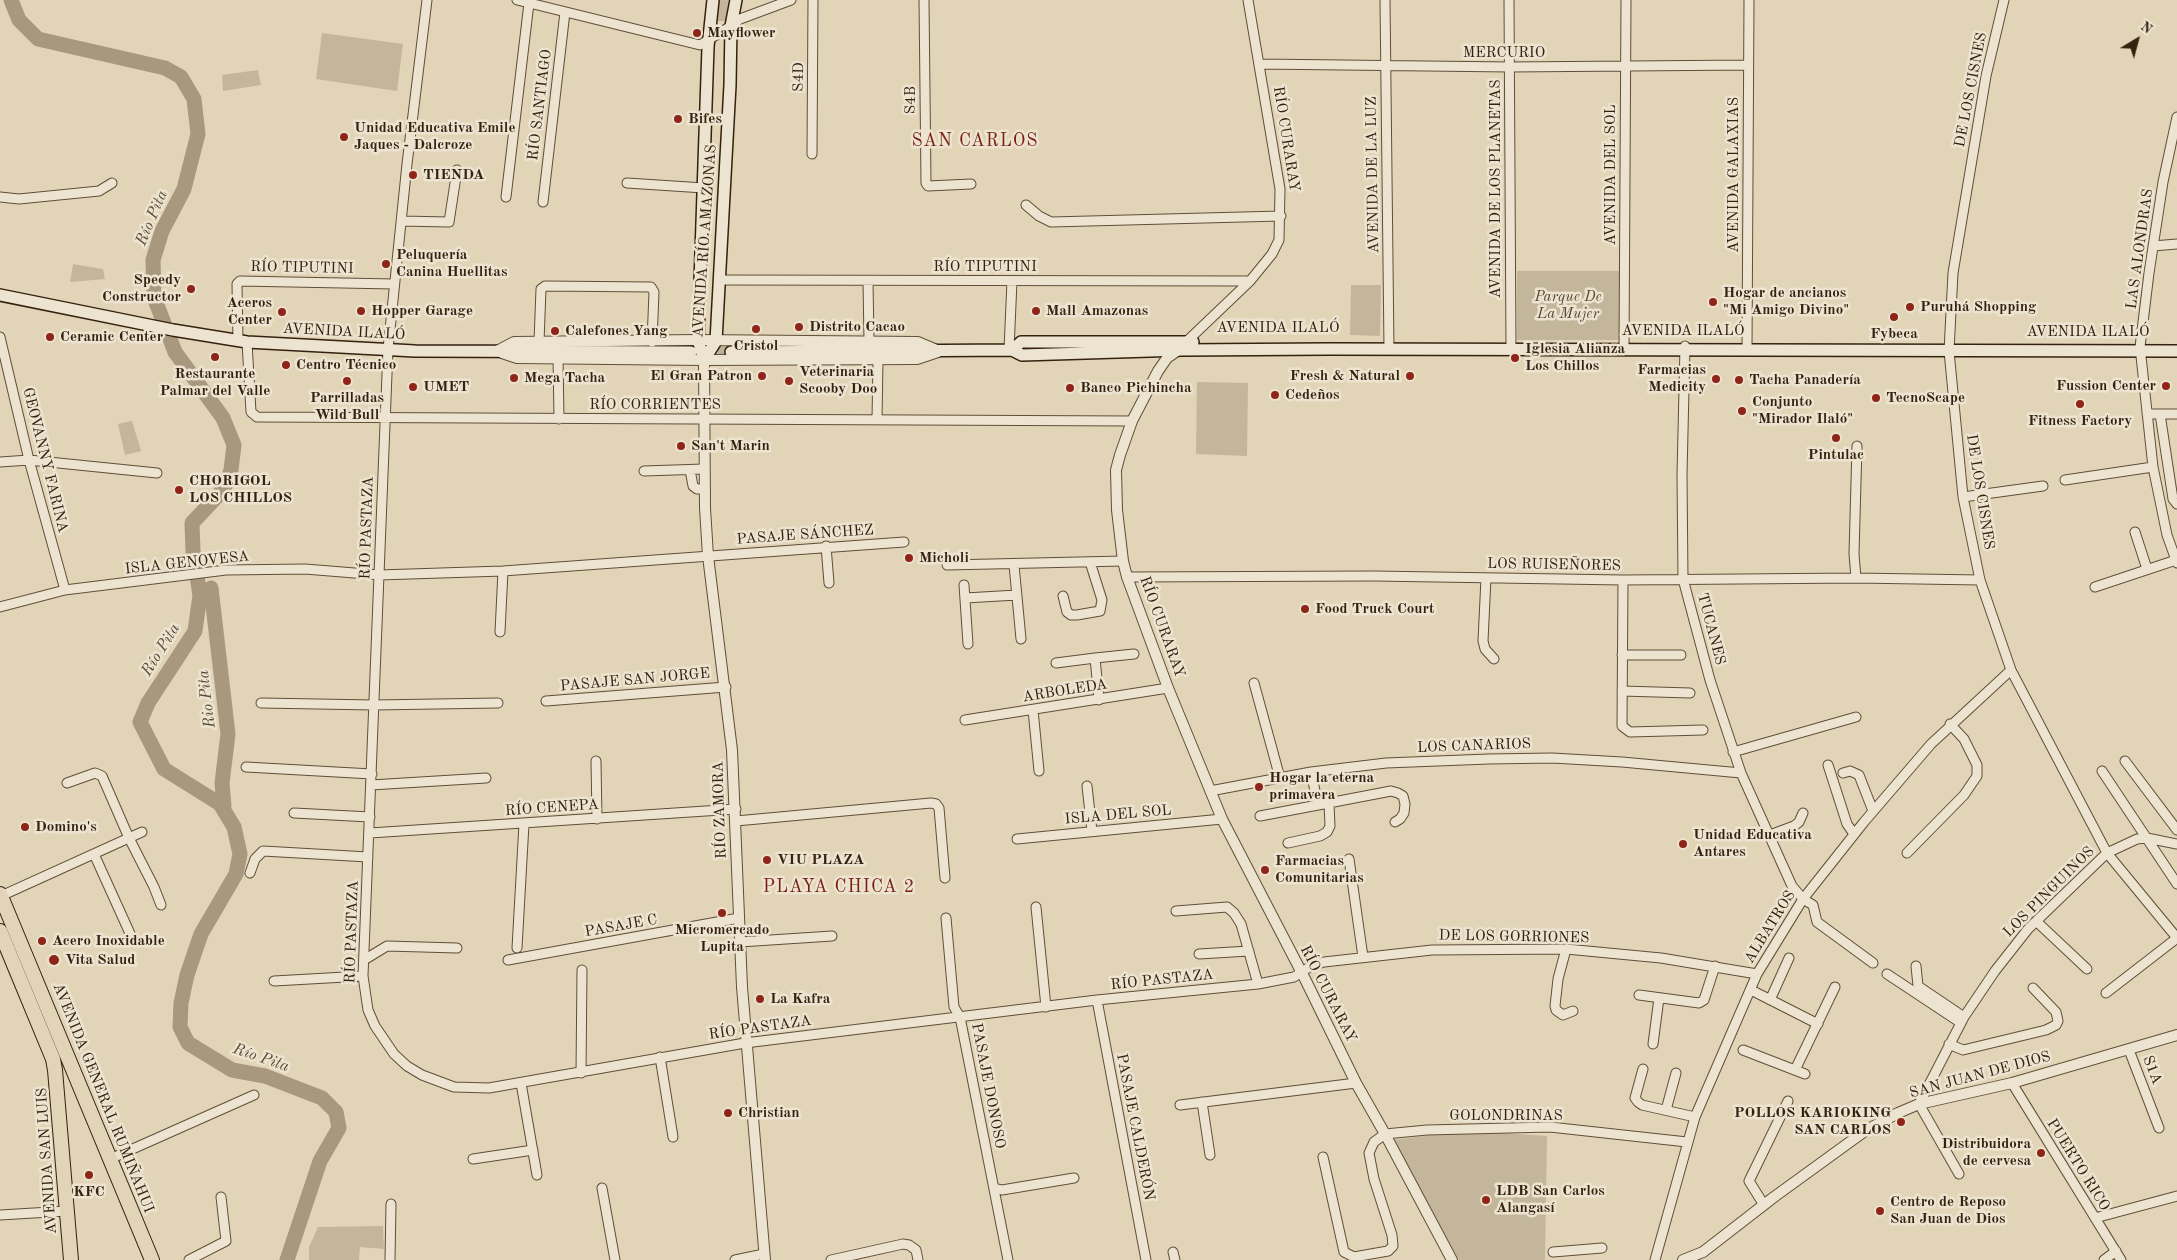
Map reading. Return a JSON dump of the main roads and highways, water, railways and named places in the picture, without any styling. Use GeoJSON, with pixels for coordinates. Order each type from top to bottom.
{"type":"FeatureCollection","features":[{"type":"Feature","properties":{"kind":"highway","name":"AVENIDA GENERAL RUMIÑAHUI"},"geometry":{"type":"LineString","coordinates":[[1,895],[152,1260]]}},
{"type":"Feature","properties":{"kind":"highway","name":"AVENIDA SAN LUIS"},"geometry":{"type":"LineString","coordinates":[[0,931],[52,1059],[58,1082],[71,1260]]}},
{"type":"Feature","properties":{"kind":"main road","name":"AVENIDA RÍO AMAZONAS"},"geometry":{"type":"LineString","coordinates":[[713,0],[709,40],[698,340],[704,360],[716,341],[730,85],[731,26],[736,0]]}},
{"type":"Feature","properties":{"kind":"main road","name":"AVENIDA ILALÓ"},"geometry":{"type":"LineString","coordinates":[[0,295],[173,330],[243,341],[388,349],[691,352]]}},
{"type":"Feature","properties":{"kind":"main road","name":"AVENIDA ILALÓ"},"geometry":{"type":"LineString","coordinates":[[1010,350],[1021,342],[1187,342],[1624,348],[2140,349],[2177,347]]}},
{"type":"Feature","properties":{"kind":"main road","name":"AVENIDA ILALÓ"},"geometry":{"type":"LineString","coordinates":[[732,352],[867,349],[1010,350],[1022,355],[1389,346]]}},
{"type":"Feature","properties":{"kind":"main road","name":"AVENIDA ILALÓ"},"geometry":{"type":"LineString","coordinates":[[2140,349],[2177,351]]}},
{"type":"Feature","properties":{"kind":"waterway","name":"Río Pita"},"geometry":{"type":"LineString","coordinates":[[11,0],[19,20],[38,39],[165,68],[181,77],[194,99],[198,134],[184,189],[162,231],[153,260],[154,297],[175,352],[223,418],[234,445],[231,470],[224,489],[192,523],[193,551],[200,595],[195,631],[148,703],[140,722],[164,769],[220,804],[234,827],[240,854],[236,874],[201,934],[187,975],[181,1003],[180,1027],[188,1043],[232,1070],[265,1076],[322,1098],[336,1112],[339,1128],[320,1161],[287,1260]]}},
{"type":"Feature","properties":{"kind":"waterway","name":"Rio Pita"},"geometry":{"type":"LineString","coordinates":[[211,588],[228,734],[222,783],[224,806]]}},
{"type":"Feature","properties":{"kind":"tunnel"},"geometry":{"type":"LineString","coordinates":[[701,352],[731,352]]}},
{"type":"Feature","properties":{"kind":"place","name":"Mayflower"},"geometry":{"type":"Point","coordinates":[697,33]}},
{"type":"Feature","properties":{"kind":"place","name":"Bifes"},"geometry":{"type":"Point","coordinates":[678,119]}},
{"type":"Feature","properties":{"kind":"place","name":"Unidad Educativa Emile Jaques - Dalcroze"},"geometry":{"type":"Point","coordinates":[344,137]}},
{"type":"Feature","properties":{"kind":"place","name":"TIENDA"},"geometry":{"type":"Point","coordinates":[413,175]}},
{"type":"Feature","properties":{"kind":"place","name":"Peluquería Canina Huellitas"},"geometry":{"type":"Point","coordinates":[386,264]}},
{"type":"Feature","properties":{"kind":"place","name":"Speedy Constructor"},"geometry":{"type":"Point","coordinates":[191,289]}},
{"type":"Feature","properties":{"kind":"place","name":"Hogar de ancianos \"Mi Amigo Divino\""},"geometry":{"type":"Point","coordinates":[1713,302]}},
{"type":"Feature","properties":{"kind":"place","name":"Puruhá Shopping"},"geometry":{"type":"Point","coordinates":[1910,307]}},
{"type":"Feature","properties":{"kind":"place","name":"Hopper Garage"},"geometry":{"type":"Point","coordinates":[361,311]}},
{"type":"Feature","properties":{"kind":"place","name":"Mall Amazonas"},"geometry":{"type":"Point","coordinates":[1036,311]}},
{"type":"Feature","properties":{"kind":"place","name":"Aceros Center"},"geometry":{"type":"Point","coordinates":[282,312]}},
{"type":"Feature","properties":{"kind":"place","name":"Fybeca"},"geometry":{"type":"Point","coordinates":[1894,317]}},
{"type":"Feature","properties":{"kind":"place","name":"Distrito Cacao"},"geometry":{"type":"Point","coordinates":[799,327]}},
{"type":"Feature","properties":{"kind":"place","name":"Cristol"},"geometry":{"type":"Point","coordinates":[756,329]}},
{"type":"Feature","properties":{"kind":"place","name":"Calefones Yang"},"geometry":{"type":"Point","coordinates":[555,331]}},
{"type":"Feature","properties":{"kind":"place","name":"Ceramic Center"},"geometry":{"type":"Point","coordinates":[50,337]}},
{"type":"Feature","properties":{"kind":"place","name":"Restaurante Palmar del Valle"},"geometry":{"type":"Point","coordinates":[215,357]}},
{"type":"Feature","properties":{"kind":"place","name":"Iglesia Alianza Los Chillos"},"geometry":{"type":"Point","coordinates":[1515,358]}},
{"type":"Feature","properties":{"kind":"place","name":"Centro Técnico"},"geometry":{"type":"Point","coordinates":[286,365]}},
{"type":"Feature","properties":{"kind":"place","name":"El Gran Patron"},"geometry":{"type":"Point","coordinates":[762,376]}},
{"type":"Feature","properties":{"kind":"place","name":"Fresh & Natural"},"geometry":{"type":"Point","coordinates":[1410,376]}},
{"type":"Feature","properties":{"kind":"place","name":"Mega Tacha"},"geometry":{"type":"Point","coordinates":[514,378]}},
{"type":"Feature","properties":{"kind":"place","name":"Farmacias Medicity"},"geometry":{"type":"Point","coordinates":[1716,379]}},
{"type":"Feature","properties":{"kind":"place","name":"Tacha Panadería"},"geometry":{"type":"Point","coordinates":[1739,380]}},
{"type":"Feature","properties":{"kind":"place","name":"Parrilladas Wild Bull"},"geometry":{"type":"Point","coordinates":[347,381]}},
{"type":"Feature","properties":{"kind":"place","name":"Veterinaria Scooby Doo"},"geometry":{"type":"Point","coordinates":[789,381]}},
{"type":"Feature","properties":{"kind":"place","name":"Fussion Center"},"geometry":{"type":"Point","coordinates":[2166,386]}},
{"type":"Feature","properties":{"kind":"place","name":"UMET"},"geometry":{"type":"Point","coordinates":[413,387]}},
{"type":"Feature","properties":{"kind":"place","name":"Banco Pichincha"},"geometry":{"type":"Point","coordinates":[1070,388]}},
{"type":"Feature","properties":{"kind":"place","name":"Cedeños"},"geometry":{"type":"Point","coordinates":[1275,395]}},
{"type":"Feature","properties":{"kind":"place","name":"TecnoScape"},"geometry":{"type":"Point","coordinates":[1876,398]}},
{"type":"Feature","properties":{"kind":"place","name":"Fitness Factory"},"geometry":{"type":"Point","coordinates":[2080,404]}},
{"type":"Feature","properties":{"kind":"place","name":"Conjunto \"Mirador Ilaló\""},"geometry":{"type":"Point","coordinates":[1742,411]}},
{"type":"Feature","properties":{"kind":"place","name":"Pintulac"},"geometry":{"type":"Point","coordinates":[1836,438]}},
{"type":"Feature","properties":{"kind":"place","name":"San't Marin"},"geometry":{"type":"Point","coordinates":[681,446]}},
{"type":"Feature","properties":{"kind":"place","name":"CHORIGOL LOS CHILLOS"},"geometry":{"type":"Point","coordinates":[179,490]}},
{"type":"Feature","properties":{"kind":"place","name":"Micholi"},"geometry":{"type":"Point","coordinates":[909,558]}},
{"type":"Feature","properties":{"kind":"place","name":"Food Truck Court"},"geometry":{"type":"Point","coordinates":[1305,609]}},
{"type":"Feature","properties":{"kind":"place","name":"Hogar la eterna primavera"},"geometry":{"type":"Point","coordinates":[1259,787]}},
{"type":"Feature","properties":{"kind":"place","name":"Domino's"},"geometry":{"type":"Point","coordinates":[25,827]}},
{"type":"Feature","properties":{"kind":"place","name":"Unidad Educativa Antares"},"geometry":{"type":"Point","coordinates":[1683,844]}},
{"type":"Feature","properties":{"kind":"place","name":"VIU PLAZA"},"geometry":{"type":"Point","coordinates":[767,860]}},
{"type":"Feature","properties":{"kind":"place","name":"Farmacias Comunitarias"},"geometry":{"type":"Point","coordinates":[1265,870]}},
{"type":"Feature","properties":{"kind":"place","name":"Micromercado Lupita"},"geometry":{"type":"Point","coordinates":[722,913]}},
{"type":"Feature","properties":{"kind":"place","name":"Acero Inoxidable"},"geometry":{"type":"Point","coordinates":[42,941]}},
{"type":"Feature","properties":{"kind":"place","name":"Vita Salud"},"geometry":{"type":"Point","coordinates":[54,960]}},
{"type":"Feature","properties":{"kind":"place","name":"La Kafra"},"geometry":{"type":"Point","coordinates":[760,999]}},
{"type":"Feature","properties":{"kind":"place","name":"Christian"},"geometry":{"type":"Point","coordinates":[728,1113]}},
{"type":"Feature","properties":{"kind":"place","name":"POLLOS KARIOKING SAN CARLOS"},"geometry":{"type":"Point","coordinates":[1901,1122]}},
{"type":"Feature","properties":{"kind":"place","name":"Distribuidora de cervesa"},"geometry":{"type":"Point","coordinates":[2041,1153]}},
{"type":"Feature","properties":{"kind":"place","name":"KFC"},"geometry":{"type":"Point","coordinates":[89,1175]}},
{"type":"Feature","properties":{"kind":"place","name":"LDB San Carlos Alangasí"},"geometry":{"type":"Point","coordinates":[1486,1200]}},
{"type":"Feature","properties":{"kind":"place","name":"Centro de Reposo San Juan de Dios"},"geometry":{"type":"Point","coordinates":[1880,1211]}},
{"type":"Feature","properties":{"kind":"district","name":"SAN CARLOS"},"geometry":{"type":"Point","coordinates":[975,141]}},
{"type":"Feature","properties":{"kind":"district","name":"PLAYA CHICA 2"},"geometry":{"type":"Point","coordinates":[839,887]}},
{"type":"Feature","properties":{"kind":"park label","name":"Parque De La Mujer"},"geometry":{"type":"Point","coordinates":[1568,306]}}]}
